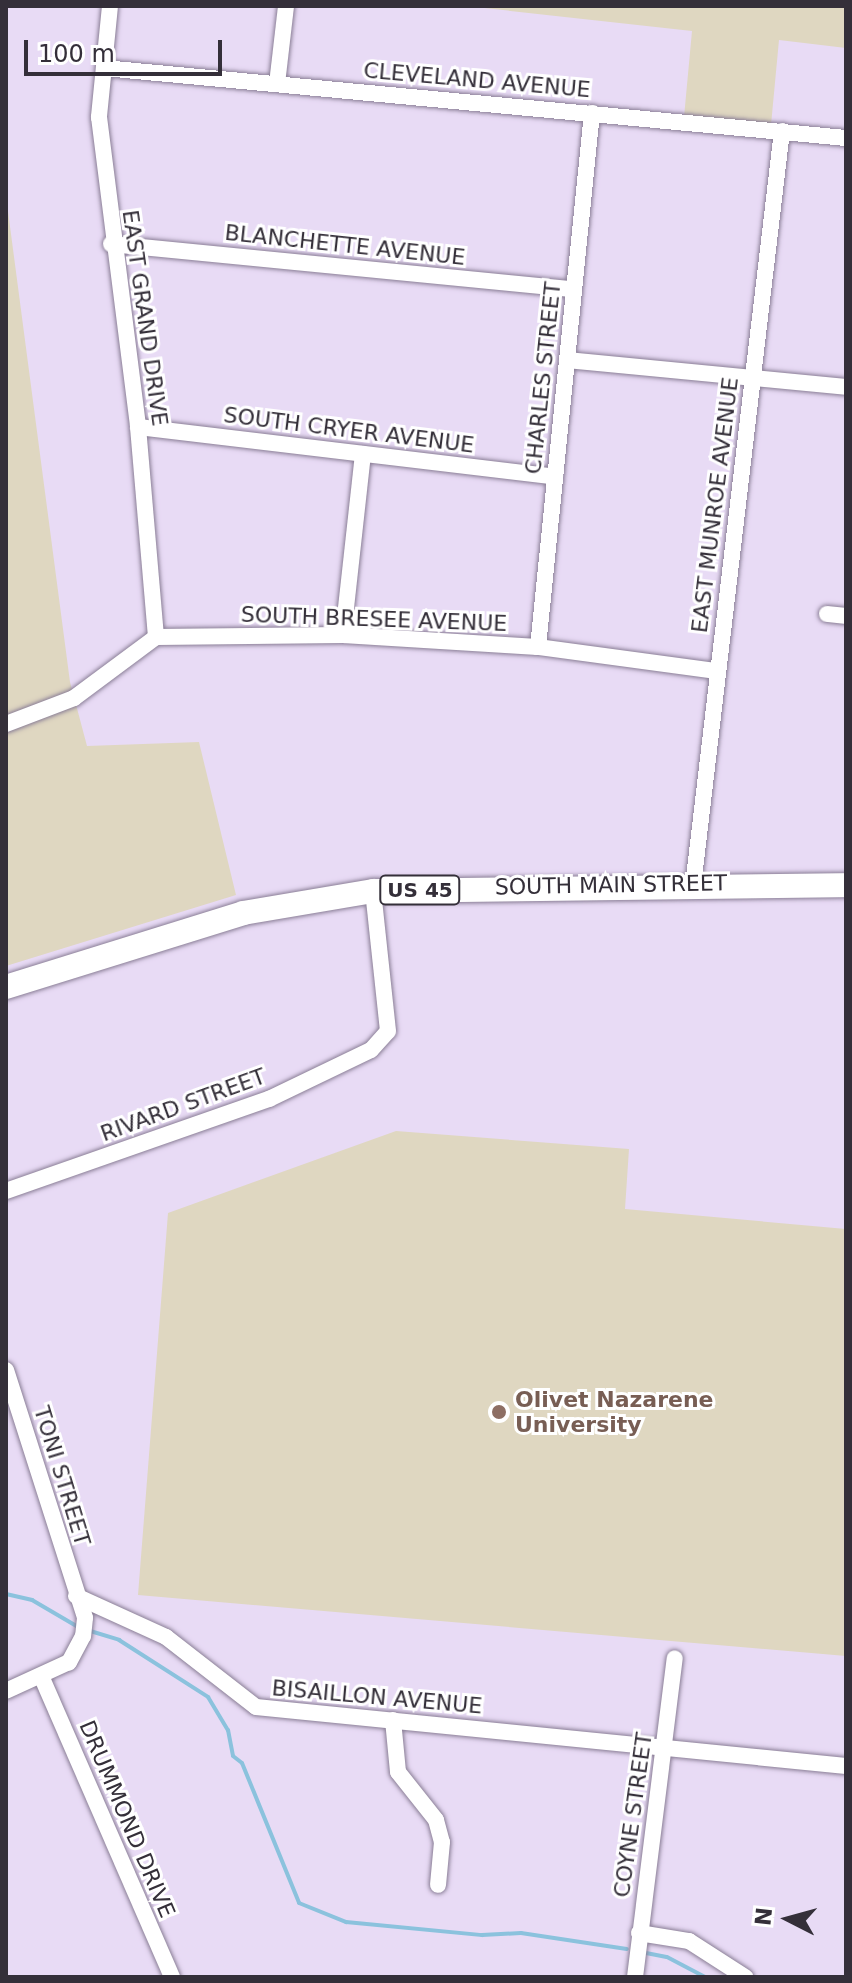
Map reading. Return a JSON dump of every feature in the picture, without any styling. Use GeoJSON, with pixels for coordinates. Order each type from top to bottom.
{"type":"FeatureCollection","features":[{"type":"Feature","properties":{"kind":"main road","name":"SOUTH MAIN STREET"},"geometry":{"type":"LineString","coordinates":[[6,987],[243,913],[373,891],[846,885]]}},
{"type":"Feature","properties":{"kind":"street","name":"EAST GRAND DRIVE"},"geometry":{"type":"LineString","coordinates":[[110,6],[99,117],[111,244],[138,427],[156,637]]}},
{"type":"Feature","properties":{"kind":"street"},"geometry":{"type":"LineString","coordinates":[[277,84],[286,6]]}},
{"type":"Feature","properties":{"kind":"street","name":"CLEVELAND AVENUE"},"geometry":{"type":"LineString","coordinates":[[104,68],[846,138]]}},
{"type":"Feature","properties":{"kind":"street","name":"CHARLES STREET"},"geometry":{"type":"LineString","coordinates":[[538,647],[592,113]]}},
{"type":"Feature","properties":{"kind":"street","name":"EAST MUNROE AVENUE"},"geometry":{"type":"LineString","coordinates":[[693,886],[782,131]]}},
{"type":"Feature","properties":{"kind":"street","name":"BLANCHETTE AVENUE"},"geometry":{"type":"LineString","coordinates":[[111,244],[574,289]]}},
{"type":"Feature","properties":{"kind":"street"},"geometry":{"type":"LineString","coordinates":[[567,360],[842,386]]}},
{"type":"Feature","properties":{"kind":"street","name":"SOUTH CRYER AVENUE"},"geometry":{"type":"LineString","coordinates":[[138,427],[555,477]]}},
{"type":"Feature","properties":{"kind":"street"},"geometry":{"type":"LineString","coordinates":[[343,635],[363,454]]}},
{"type":"Feature","properties":{"kind":"street"},"geometry":{"type":"LineString","coordinates":[[827,614],[846,616]]}},
{"type":"Feature","properties":{"kind":"street","name":"SOUTH BRESEE AVENUE"},"geometry":{"type":"LineString","coordinates":[[156,637],[343,635],[538,647],[716,671]]}},
{"type":"Feature","properties":{"kind":"street"},"geometry":{"type":"LineString","coordinates":[[6,724],[74,698],[156,637]]}},
{"type":"Feature","properties":{"kind":"street","name":"RIVARD STREET"},"geometry":{"type":"LineString","coordinates":[[6,1191],[269,1099],[371,1050],[388,1031],[373,891]]}},
{"type":"Feature","properties":{"kind":"street","name":"TONI STREET"},"geometry":{"type":"LineString","coordinates":[[6,1370],[76,1596]]}},
{"type":"Feature","properties":{"kind":"street"},"geometry":{"type":"LineString","coordinates":[[6,1691],[42,1678],[69,1662],[83,1636],[84,1612],[76,1596]]}},
{"type":"Feature","properties":{"kind":"street","name":"BISAILLON AVENUE"},"geometry":{"type":"LineString","coordinates":[[76,1596],[166,1637],[256,1707],[665,1745],[846,1766]]}},
{"type":"Feature","properties":{"kind":"street","name":"COYNE STREET"},"geometry":{"type":"LineString","coordinates":[[635,1977],[675,1658]]}},
{"type":"Feature","properties":{"kind":"street","name":"DRUMMOND DRIVE"},"geometry":{"type":"LineString","coordinates":[[42,1678],[172,1977]]}},
{"type":"Feature","properties":{"kind":"street"},"geometry":{"type":"LineString","coordinates":[[393,1720],[398,1772],[436,1820],[442,1842],[438,1885]]}},
{"type":"Feature","properties":{"kind":"street"},"geometry":{"type":"LineString","coordinates":[[639,1933],[689,1941],[745,1977]]}},
{"type":"Feature","properties":{"kind":"shaded area"},"geometry":{"type":"Polygon","coordinates":[[[466,6],[846,6],[846,48],[779,40],[771,125],[684,117],[692,31],[466,6]]]}},
{"type":"Feature","properties":{"kind":"shaded area"},"geometry":{"type":"Polygon","coordinates":[[[6,196],[70,682],[87,746],[199,742],[236,895],[6,966],[6,196]]]}},
{"type":"Feature","properties":{"kind":"shaded area","name":"Olivet Nazarene University"},"geometry":{"type":"Polygon","coordinates":[[[396,1131],[629,1149],[625,1209],[846,1229],[846,1656],[138,1595],[168,1213],[396,1131]]]}},
{"type":"Feature","properties":{"kind":"waterway"},"geometry":{"type":"LineString","coordinates":[[6,1594],[32,1600],[78,1627]]}},
{"type":"Feature","properties":{"kind":"waterway"},"geometry":{"type":"LineString","coordinates":[[87,1630],[119,1640],[208,1697],[228,1730],[233,1756],[242,1763],[299,1903],[346,1922],[482,1935],[521,1933],[627,1949]]}},
{"type":"Feature","properties":{"kind":"waterway"},"geometry":{"type":"LineString","coordinates":[[641,1952],[667,1957],[705,1977]]}},
{"type":"Feature","properties":{"kind":"place","name":"Olivet Nazarene University"},"geometry":{"type":"Point","coordinates":[499,1412]}}]}
